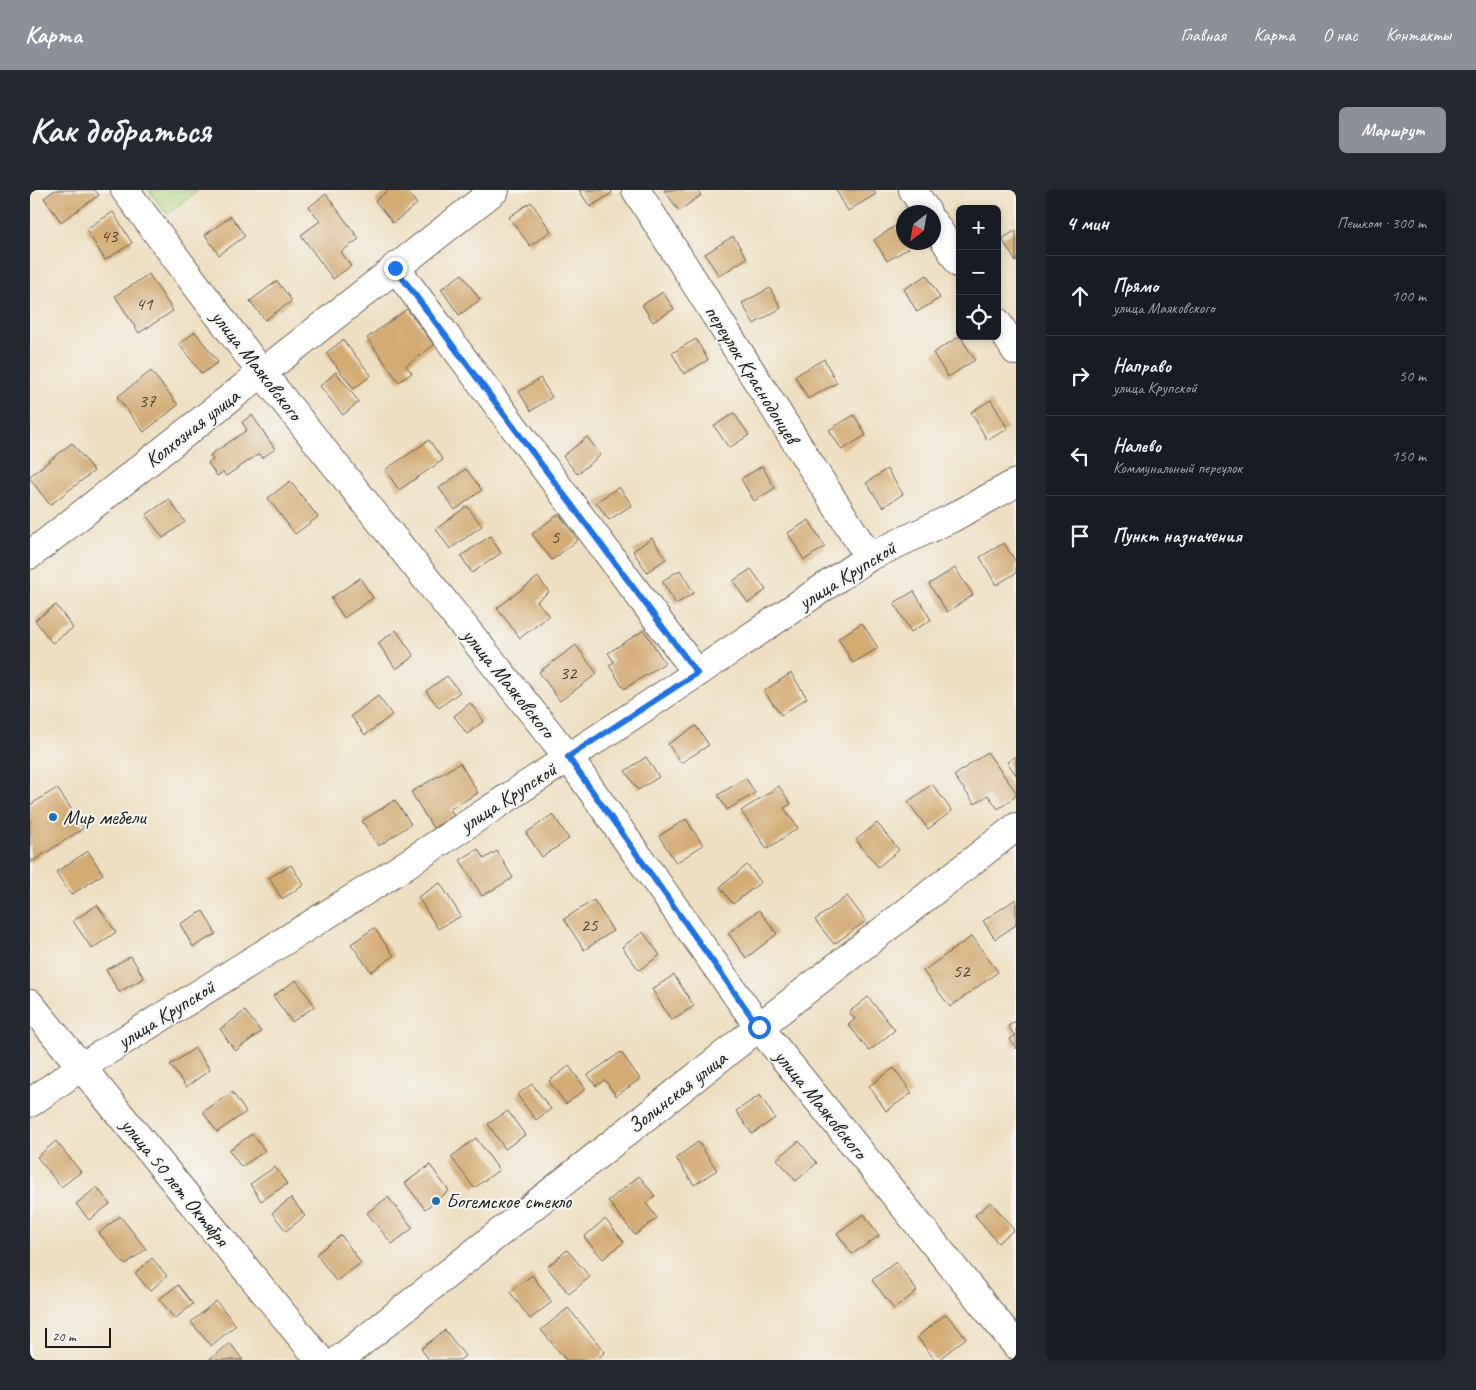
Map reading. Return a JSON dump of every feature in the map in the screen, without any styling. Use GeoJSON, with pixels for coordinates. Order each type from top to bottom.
{"type":"FeatureCollection","features":[{"type":"Feature","properties":{"kind":"street","name":"улица Маяковского"},"geometry":{"type":"LineString","coordinates":[[125,190],[262,373],[568,757],[759,1027],[1016,1345]]}},
{"type":"Feature","properties":{"kind":"street","name":"Колхозная улица"},"geometry":{"type":"LineString","coordinates":[[30,555],[495,190]]}},
{"type":"Feature","properties":{"kind":"street","name":"переулок Краснодонцев"},"geometry":{"type":"LineString","coordinates":[[636,190],[869,557]]}},
{"type":"Feature","properties":{"kind":"street"},"geometry":{"type":"LineString","coordinates":[[912,190],[922,205]]}},
{"type":"Feature","properties":{"kind":"street"},"geometry":{"type":"LineString","coordinates":[[941,234],[956,258]]}},
{"type":"Feature","properties":{"kind":"street"},"geometry":{"type":"LineString","coordinates":[[395,268],[697,673]]}},
{"type":"Feature","properties":{"kind":"street"},"geometry":{"type":"LineString","coordinates":[[1001,328],[1016,351]]}},
{"type":"Feature","properties":{"kind":"street","name":"улица Крупской"},"geometry":{"type":"LineString","coordinates":[[30,1103],[81,1067],[381,881],[697,673],[869,557],[952,518],[1016,483]]}},
{"type":"Feature","properties":{"kind":"street","name":"Золинская улица"},"geometry":{"type":"LineString","coordinates":[[339,1360],[759,1027],[1016,827]]}},
{"type":"Feature","properties":{"kind":"street","name":"улица 50 лет Октября"},"geometry":{"type":"LineString","coordinates":[[30,1004],[320,1360]]}},
{"type":"Feature","properties":{"kind":"green space"},"geometry":{"type":"Polygon","coordinates":[[[149,190],[199,190],[167,214],[149,190]]]}},
{"type":"Feature","properties":{"kind":"building"},"geometry":{"type":"Polygon","coordinates":[[[55,190],[95,190],[99,195],[61,222],[44,198],[55,190]]]}},
{"type":"Feature","properties":{"kind":"building"},"geometry":{"type":"Polygon","coordinates":[[[389,190],[406,190],[417,204],[393,223],[375,201],[389,190]]]}},
{"type":"Feature","properties":{"kind":"building"},"geometry":{"type":"Polygon","coordinates":[[[579,190],[611,190],[612,193],[590,207],[579,190]]]}},
{"type":"Feature","properties":{"kind":"building"},"geometry":{"type":"Polygon","coordinates":[[[664,190],[697,190],[701,195],[679,211],[664,190]]]}},
{"type":"Feature","properties":{"kind":"building"},"geometry":{"type":"Polygon","coordinates":[[[836,190],[874,190],[876,194],[848,211],[836,190]]]}},
{"type":"Feature","properties":{"kind":"building"},"geometry":{"type":"Polygon","coordinates":[[[326,194],[359,239],[341,252],[351,266],[333,279],[301,235],[320,221],[309,207],[326,194]]]}},
{"type":"Feature","properties":{"kind":"building"},"geometry":{"type":"Polygon","coordinates":[[[531,202],[551,231],[530,246],[509,217],[531,202]]]}},
{"type":"Feature","properties":{"kind":"building"},"geometry":{"type":"Polygon","coordinates":[[[113,212],[132,243],[105,260],[86,229],[113,212]]]}},
{"type":"Feature","properties":{"kind":"building"},"geometry":{"type":"Polygon","coordinates":[[[231,216],[245,236],[219,255],[205,235],[231,216]]]}},
{"type":"Feature","properties":{"kind":"building"},"geometry":{"type":"Polygon","coordinates":[[[895,226],[896,250],[906,250],[887,261],[874,240],[895,226]]]}},
{"type":"Feature","properties":{"kind":"building"},"geometry":{"type":"Polygon","coordinates":[[[1016,230],[1016,262],[1002,239],[1016,230]]]}},
{"type":"Feature","properties":{"kind":"building"},"geometry":{"type":"Polygon","coordinates":[[[733,236],[747,258],[719,276],[705,254],[733,236]]]}},
{"type":"Feature","properties":{"kind":"building"},"geometry":{"type":"Polygon","coordinates":[[[149,274],[173,311],[139,333],[115,296],[149,274]]]}},
{"type":"Feature","properties":{"kind":"building"},"geometry":{"type":"Polygon","coordinates":[[[462,274],[480,300],[459,315],[441,289],[462,274]]]}},
{"type":"Feature","properties":{"kind":"building"},"geometry":{"type":"Polygon","coordinates":[[[927,275],[940,298],[917,312],[904,289],[927,275]]]}},
{"type":"Feature","properties":{"kind":"building"},"geometry":{"type":"Polygon","coordinates":[[[277,281],[292,301],[265,320],[250,301],[277,281]]]}},
{"type":"Feature","properties":{"kind":"building"},"geometry":{"type":"Polygon","coordinates":[[[770,288],[781,308],[754,324],[742,303],[770,288]]]}},
{"type":"Feature","properties":{"kind":"building"},"geometry":{"type":"Polygon","coordinates":[[[663,292],[674,309],[653,322],[642,305],[663,292]]]}},
{"type":"Feature","properties":{"kind":"building"},"geometry":{"type":"Polygon","coordinates":[[[407,309],[434,345],[406,366],[412,373],[399,382],[367,338],[407,309]]]}},
{"type":"Feature","properties":{"kind":"building"},"geometry":{"type":"Polygon","coordinates":[[[195,332],[218,362],[202,374],[179,344],[195,332]]]}},
{"type":"Feature","properties":{"kind":"building"},"geometry":{"type":"Polygon","coordinates":[[[696,339],[708,360],[684,374],[672,353],[696,339]]]}},
{"type":"Feature","properties":{"kind":"building"},"geometry":{"type":"Polygon","coordinates":[[[956,339],[962,340],[975,360],[948,377],[933,353],[956,339]]]}},
{"type":"Feature","properties":{"kind":"building"},"geometry":{"type":"Polygon","coordinates":[[[343,340],[371,375],[354,389],[326,353],[343,340]]]}},
{"type":"Feature","properties":{"kind":"building"},"geometry":{"type":"Polygon","coordinates":[[[824,359],[837,383],[808,399],[795,376],[824,359]]]}},
{"type":"Feature","properties":{"kind":"building"},"geometry":{"type":"Polygon","coordinates":[[[151,371],[178,405],[144,432],[117,397],[151,371]]]}},
{"type":"Feature","properties":{"kind":"building"},"geometry":{"type":"Polygon","coordinates":[[[336,372],[359,402],[343,415],[320,386],[336,372]]]}},
{"type":"Feature","properties":{"kind":"building"},"geometry":{"type":"Polygon","coordinates":[[[540,378],[552,397],[531,411],[519,392],[540,378]]]}},
{"type":"Feature","properties":{"kind":"building"},"geometry":{"type":"Polygon","coordinates":[[[991,400],[1008,429],[987,440],[971,412],[991,400]]]}},
{"type":"Feature","properties":{"kind":"building"},"geometry":{"type":"Polygon","coordinates":[[[734,413],[749,435],[729,448],[714,426],[734,413]]]}},
{"type":"Feature","properties":{"kind":"building"},"geometry":{"type":"Polygon","coordinates":[[[252,415],[275,449],[262,458],[259,454],[226,476],[223,472],[217,476],[208,463],[213,460],[210,455],[247,430],[242,422],[252,415]]]}},
{"type":"Feature","properties":{"kind":"building"},"geometry":{"type":"Polygon","coordinates":[[[854,415],[866,435],[842,450],[829,430],[854,415]]]}},
{"type":"Feature","properties":{"kind":"building"},"geometry":{"type":"Polygon","coordinates":[[[587,437],[601,455],[577,474],[563,456],[587,437]]]}},
{"type":"Feature","properties":{"kind":"building"},"geometry":{"type":"Polygon","coordinates":[[[429,440],[443,460],[399,490],[385,470],[429,440]]]}},
{"type":"Feature","properties":{"kind":"building"},"geometry":{"type":"Polygon","coordinates":[[[72,443],[94,471],[50,505],[30,479],[30,476],[72,443]]]}},
{"type":"Feature","properties":{"kind":"building"},"geometry":{"type":"Polygon","coordinates":[[[762,466],[775,488],[754,501],[741,479],[762,466]]]}},
{"type":"Feature","properties":{"kind":"building"},"geometry":{"type":"Polygon","coordinates":[[[466,469],[482,490],[455,510],[439,488],[466,469]]]}},
{"type":"Feature","properties":{"kind":"building"},"geometry":{"type":"Polygon","coordinates":[[[887,469],[903,494],[883,507],[866,483],[887,469]]]}},
{"type":"Feature","properties":{"kind":"building"},"geometry":{"type":"Polygon","coordinates":[[[290,481],[318,517],[295,534],[268,498],[290,481]]]}},
{"type":"Feature","properties":{"kind":"building"},"geometry":{"type":"Polygon","coordinates":[[[619,487],[632,505],[609,520],[596,502],[619,487]]]}},
{"type":"Feature","properties":{"kind":"building"},"geometry":{"type":"Polygon","coordinates":[[[169,499],[185,522],[163,538],[146,515],[169,499]]]}},
{"type":"Feature","properties":{"kind":"building"},"geometry":{"type":"Polygon","coordinates":[[[467,506],[482,526],[450,549],[436,529],[467,506]]]}},
{"type":"Feature","properties":{"kind":"building"},"geometry":{"type":"Polygon","coordinates":[[[559,514],[578,540],[552,560],[532,534],[559,514]]]}},
{"type":"Feature","properties":{"kind":"building"},"geometry":{"type":"Polygon","coordinates":[[[809,520],[825,547],[804,560],[788,533],[809,520]]]}},
{"type":"Feature","properties":{"kind":"building"},"geometry":{"type":"Polygon","coordinates":[[[490,536],[501,553],[472,573],[461,556],[490,536]]]}},
{"type":"Feature","properties":{"kind":"building"},"geometry":{"type":"Polygon","coordinates":[[[652,538],[666,559],[647,572],[633,551],[652,538]]]}},
{"type":"Feature","properties":{"kind":"building"},"geometry":{"type":"Polygon","coordinates":[[[1004,543],[1016,562],[1016,573],[996,585],[980,557],[1004,543]]]}},
{"type":"Feature","properties":{"kind":"building"},"geometry":{"type":"Polygon","coordinates":[[[955,568],[973,595],[947,612],[929,584],[955,568]]]}},
{"type":"Feature","properties":{"kind":"building"},"geometry":{"type":"Polygon","coordinates":[[[751,569],[766,590],[748,603],[733,581],[751,569]]]}},
{"type":"Feature","properties":{"kind":"building"},"geometry":{"type":"Polygon","coordinates":[[[680,570],[694,593],[676,604],[662,581],[680,570]]]}},
{"type":"Feature","properties":{"kind":"building"},"geometry":{"type":"Polygon","coordinates":[[[538,577],[549,592],[537,601],[549,616],[520,638],[497,608],[538,577]]]}},
{"type":"Feature","properties":{"kind":"building"},"geometry":{"type":"Polygon","coordinates":[[[360,578],[373,598],[344,618],[331,598],[360,578]]]}},
{"type":"Feature","properties":{"kind":"building"},"geometry":{"type":"Polygon","coordinates":[[[914,591],[931,620],[911,632],[894,603],[914,591]]]}},
{"type":"Feature","properties":{"kind":"building"},"geometry":{"type":"Polygon","coordinates":[[[56,605],[73,628],[52,643],[35,620],[56,605]]]}},
{"type":"Feature","properties":{"kind":"building"},"geometry":{"type":"Polygon","coordinates":[[[862,623],[878,648],[853,663],[838,638],[862,623]]]}},
{"type":"Feature","properties":{"kind":"building"},"geometry":{"type":"Polygon","coordinates":[[[396,630],[414,656],[396,669],[378,643],[396,630]]]}},
{"type":"Feature","properties":{"kind":"building"},"geometry":{"type":"Polygon","coordinates":[[[644,630],[665,663],[624,689],[609,665],[614,662],[608,653],[644,630]]]}},
{"type":"Feature","properties":{"kind":"building"},"geometry":{"type":"Polygon","coordinates":[[[576,645],[597,674],[560,701],[539,672],[576,645]]]}},
{"type":"Feature","properties":{"kind":"building"},"geometry":{"type":"Polygon","coordinates":[[[791,673],[807,698],[781,715],[764,691],[791,673]]]}},
{"type":"Feature","properties":{"kind":"building"},"geometry":{"type":"Polygon","coordinates":[[[447,676],[460,692],[439,708],[426,691],[447,676]]]}},
{"type":"Feature","properties":{"kind":"building"},"geometry":{"type":"Polygon","coordinates":[[[378,696],[392,715],[365,735],[351,716],[378,696]]]}},
{"type":"Feature","properties":{"kind":"building"},"geometry":{"type":"Polygon","coordinates":[[[470,703],[484,721],[467,734],[454,716],[470,703]]]}},
{"type":"Feature","properties":{"kind":"building"},"geometry":{"type":"Polygon","coordinates":[[[696,726],[709,745],[681,763],[668,744],[696,726]]]}},
{"type":"Feature","properties":{"kind":"building"},"geometry":{"type":"Polygon","coordinates":[[[987,752],[1016,792],[1016,796],[998,809],[988,795],[975,804],[954,776],[987,752]]]}},
{"type":"Feature","properties":{"kind":"building"},"geometry":{"type":"Polygon","coordinates":[[[1016,756],[1016,775],[1007,762],[1016,756]]]}},
{"type":"Feature","properties":{"kind":"building"},"geometry":{"type":"Polygon","coordinates":[[[646,757],[659,777],[638,790],[625,771],[646,757]]]}},
{"type":"Feature","properties":{"kind":"building"},"geometry":{"type":"Polygon","coordinates":[[[460,763],[478,793],[450,809],[454,816],[433,828],[411,792],[460,763]]]}},
{"type":"Feature","properties":{"kind":"building"},"geometry":{"type":"Polygon","coordinates":[[[746,778],[755,793],[727,810],[718,795],[746,778]]]}},
{"type":"Feature","properties":{"kind":"building"},"geometry":{"type":"Polygon","coordinates":[[[932,784],[952,811],[928,829],[908,802],[932,784]]]}},
{"type":"Feature","properties":{"kind":"building"},"geometry":{"type":"Polygon","coordinates":[[[779,786],[791,804],[784,808],[798,828],[767,849],[741,811],[779,786]]]}},
{"type":"Feature","properties":{"kind":"building","name":"Мир мебели"},"geometry":{"type":"Polygon","coordinates":[[[57,788],[84,828],[30,863],[30,805],[57,788]]]}},
{"type":"Feature","properties":{"kind":"building"},"geometry":{"type":"Polygon","coordinates":[[[395,800],[411,824],[379,846],[362,821],[395,800]]]}},
{"type":"Feature","properties":{"kind":"building"},"geometry":{"type":"Polygon","coordinates":[[[553,814],[569,839],[542,857],[526,833],[553,814]]]}},
{"type":"Feature","properties":{"kind":"building"},"geometry":{"type":"Polygon","coordinates":[[[686,819],[703,845],[676,863],[659,836],[686,819]]]}},
{"type":"Feature","properties":{"kind":"building"},"geometry":{"type":"Polygon","coordinates":[[[877,823],[899,850],[878,867],[856,840],[877,823]]]}},
{"type":"Feature","properties":{"kind":"building"},"geometry":{"type":"Polygon","coordinates":[[[478,849],[484,859],[497,851],[513,878],[482,896],[460,860],[478,849]]]}},
{"type":"Feature","properties":{"kind":"building"},"geometry":{"type":"Polygon","coordinates":[[[88,851],[103,874],[71,895],[56,872],[88,851]]]}},
{"type":"Feature","properties":{"kind":"building"},"geometry":{"type":"Polygon","coordinates":[[[291,865],[304,885],[282,899],[269,878],[291,865]]]}},
{"type":"Feature","properties":{"kind":"building"},"geometry":{"type":"Polygon","coordinates":[[[747,865],[761,882],[733,904],[720,887],[747,865]]]}},
{"type":"Feature","properties":{"kind":"building"},"geometry":{"type":"Polygon","coordinates":[[[440,883],[461,916],[438,929],[418,897],[440,883]]]}},
{"type":"Feature","properties":{"kind":"building"},"geometry":{"type":"Polygon","coordinates":[[[847,896],[866,921],[834,944],[815,920],[847,896]]]}},
{"type":"Feature","properties":{"kind":"building"},"geometry":{"type":"Polygon","coordinates":[[[1016,899],[1016,925],[995,939],[983,921],[1016,899]]]}},
{"type":"Feature","properties":{"kind":"building"},"geometry":{"type":"Polygon","coordinates":[[[594,900],[613,931],[584,950],[564,919],[594,900]]]}},
{"type":"Feature","properties":{"kind":"building"},"geometry":{"type":"Polygon","coordinates":[[[97,905],[116,932],[92,949],[73,921],[97,905]]]}},
{"type":"Feature","properties":{"kind":"building"},"geometry":{"type":"Polygon","coordinates":[[[759,910],[777,934],[746,958],[728,933],[759,910]]]}},
{"type":"Feature","properties":{"kind":"building"},"geometry":{"type":"Polygon","coordinates":[[[203,911],[216,934],[193,947],[180,924],[203,911]]]}},
{"type":"Feature","properties":{"kind":"building"},"geometry":{"type":"Polygon","coordinates":[[[374,928],[394,956],[371,972],[351,944],[374,928]]]}},
{"type":"Feature","properties":{"kind":"building"},"geometry":{"type":"Polygon","coordinates":[[[643,932],[660,955],[639,970],[622,947],[643,932]]]}},
{"type":"Feature","properties":{"kind":"building"},"geometry":{"type":"Polygon","coordinates":[[[972,936],[998,972],[950,1007],[923,971],[972,936]]]}},
{"type":"Feature","properties":{"kind":"building"},"geometry":{"type":"Polygon","coordinates":[[[131,956],[144,978],[119,992],[106,970],[131,956]]]}},
{"type":"Feature","properties":{"kind":"building"},"geometry":{"type":"Polygon","coordinates":[[[674,975],[694,1006],[671,1020],[652,989],[674,975]]]}},
{"type":"Feature","properties":{"kind":"building"},"geometry":{"type":"Polygon","coordinates":[[[296,980],[315,1006],[292,1022],[273,996],[296,980]]]}},
{"type":"Feature","properties":{"kind":"building"},"geometry":{"type":"Polygon","coordinates":[[[868,997],[895,1030],[869,1051],[848,1024],[855,1019],[849,1012],[868,997]]]}},
{"type":"Feature","properties":{"kind":"building"},"geometry":{"type":"Polygon","coordinates":[[[245,1011],[261,1032],[235,1051],[220,1029],[245,1011]]]}},
{"type":"Feature","properties":{"kind":"building"},"geometry":{"type":"Polygon","coordinates":[[[1016,1021],[1016,1049],[1010,1039],[1015,1036],[1008,1026],[1016,1021]]]}},
{"type":"Feature","properties":{"kind":"building"},"geometry":{"type":"Polygon","coordinates":[[[195,1048],[210,1070],[186,1087],[170,1065],[195,1048]]]}},
{"type":"Feature","properties":{"kind":"building"},"geometry":{"type":"Polygon","coordinates":[[[621,1052],[640,1079],[616,1096],[605,1080],[596,1086],[588,1075],[621,1052]]]}},
{"type":"Feature","properties":{"kind":"building"},"geometry":{"type":"Polygon","coordinates":[[[569,1066],[586,1089],[566,1104],[549,1081],[569,1066]]]}},
{"type":"Feature","properties":{"kind":"building"},"geometry":{"type":"Polygon","coordinates":[[[894,1068],[912,1093],[886,1111],[869,1086],[894,1068]]]}},
{"type":"Feature","properties":{"kind":"building"},"geometry":{"type":"Polygon","coordinates":[[[532,1084],[551,1109],[536,1120],[517,1095],[532,1084]]]}},
{"type":"Feature","properties":{"kind":"building"},"geometry":{"type":"Polygon","coordinates":[[[232,1092],[246,1112],[217,1132],[203,1112],[232,1092]]]}},
{"type":"Feature","properties":{"kind":"building"},"geometry":{"type":"Polygon","coordinates":[[[760,1095],[775,1118],[752,1134],[736,1111],[760,1095]]]}},
{"type":"Feature","properties":{"kind":"building"},"geometry":{"type":"Polygon","coordinates":[[[508,1111],[525,1135],[505,1149],[488,1124],[508,1111]]]}},
{"type":"Feature","properties":{"kind":"building"},"geometry":{"type":"Polygon","coordinates":[[[252,1134],[265,1151],[241,1167],[229,1150],[252,1134]]]}},
{"type":"Feature","properties":{"kind":"building"},"geometry":{"type":"Polygon","coordinates":[[[476,1138],[499,1170],[474,1188],[451,1157],[476,1138]]]}},
{"type":"Feature","properties":{"kind":"building"},"geometry":{"type":"Polygon","coordinates":[[[56,1141],[81,1172],[61,1187],[37,1157],[56,1141]]]}},
{"type":"Feature","properties":{"kind":"building"},"geometry":{"type":"Polygon","coordinates":[[[799,1141],[817,1163],[796,1181],[777,1159],[799,1141]]]}},
{"type":"Feature","properties":{"kind":"building"},"geometry":{"type":"Polygon","coordinates":[[[698,1142],[717,1170],[694,1185],[676,1158],[698,1142]]]}},
{"type":"Feature","properties":{"kind":"building"},"geometry":{"type":"Polygon","coordinates":[[[430,1165],[449,1191],[425,1209],[405,1183],[430,1165]]]}},
{"type":"Feature","properties":{"kind":"building"},"geometry":{"type":"Polygon","coordinates":[[[275,1167],[287,1184],[261,1201],[250,1184],[275,1167]]]}},
{"type":"Feature","properties":{"kind":"building"},"geometry":{"type":"Polygon","coordinates":[[[639,1176],[655,1196],[646,1203],[657,1218],[635,1235],[608,1201],[639,1176]]]}},
{"type":"Feature","properties":{"kind":"building"},"geometry":{"type":"Polygon","coordinates":[[[97,1187],[110,1204],[89,1220],[76,1204],[97,1187]]]}},
{"type":"Feature","properties":{"kind":"building"},"geometry":{"type":"Polygon","coordinates":[[[388,1197],[413,1228],[392,1244],[367,1213],[388,1197]]]}},
{"type":"Feature","properties":{"kind":"building"},"geometry":{"type":"Polygon","coordinates":[[[291,1198],[305,1216],[286,1231],[272,1213],[291,1198]]]}},
{"type":"Feature","properties":{"kind":"building"},"geometry":{"type":"Polygon","coordinates":[[[991,1202],[1014,1230],[998,1243],[975,1215],[991,1202]]]}},
{"type":"Feature","properties":{"kind":"building"},"geometry":{"type":"Polygon","coordinates":[[[864,1214],[879,1236],[852,1254],[837,1233],[864,1214]]]}},
{"type":"Feature","properties":{"kind":"building"},"geometry":{"type":"Polygon","coordinates":[[[120,1216],[146,1249],[125,1265],[99,1233],[120,1216]]]}},
{"type":"Feature","properties":{"kind":"building"},"geometry":{"type":"Polygon","coordinates":[[[605,1219],[624,1242],[603,1259],[584,1237],[605,1219]]]}},
{"type":"Feature","properties":{"kind":"building"},"geometry":{"type":"Polygon","coordinates":[[[341,1235],[361,1263],[336,1281],[316,1254],[341,1235]]]}},
{"type":"Feature","properties":{"kind":"building"},"geometry":{"type":"Polygon","coordinates":[[[567,1250],[590,1277],[569,1294],[547,1267],[567,1250]]]}},
{"type":"Feature","properties":{"kind":"building"},"geometry":{"type":"Polygon","coordinates":[[[152,1258],[167,1276],[150,1291],[135,1273],[152,1258]]]}},
{"type":"Feature","properties":{"kind":"building"},"geometry":{"type":"Polygon","coordinates":[[[896,1262],[917,1291],[894,1309],[872,1280],[896,1262]]]}},
{"type":"Feature","properties":{"kind":"building"},"geometry":{"type":"Polygon","coordinates":[[[532,1275],[552,1302],[530,1319],[510,1292],[532,1275]]]}},
{"type":"Feature","properties":{"kind":"building"},"geometry":{"type":"Polygon","coordinates":[[[178,1285],[193,1304],[175,1319],[159,1299],[178,1285]]]}},
{"type":"Feature","properties":{"kind":"building"},"geometry":{"type":"Polygon","coordinates":[[[216,1301],[236,1325],[211,1346],[191,1322],[216,1301]]]}},
{"type":"Feature","properties":{"kind":"building"},"geometry":{"type":"Polygon","coordinates":[[[568,1308],[605,1352],[596,1360],[566,1360],[541,1330],[568,1308]]]}},
{"type":"Feature","properties":{"kind":"building"},"geometry":{"type":"Polygon","coordinates":[[[946,1314],[966,1338],[938,1360],[935,1360],[917,1337],[946,1314]]]}},
{"type":"Feature","properties":{"kind":"building"},"geometry":{"type":"Polygon","coordinates":[[[445,1330],[465,1356],[460,1360],[429,1360],[421,1349],[445,1330]]]}},
{"type":"Feature","properties":{"kind":"building"},"geometry":{"type":"Polygon","coordinates":[[[230,1343],[243,1360],[210,1359],[230,1343]]]}},
{"type":"Feature","properties":{"kind":"place","name":"Мир мебели"},"geometry":{"type":"Point","coordinates":[53,817]}},
{"type":"Feature","properties":{"kind":"place","name":"Богемское стекло"},"geometry":{"type":"Point","coordinates":[436,1201]}},
{"type":"Feature","properties":{"kind":"route"},"geometry":{"type":"LineString","coordinates":[[395,268],[697,673],[568,757],[759,1027]]}}]}
